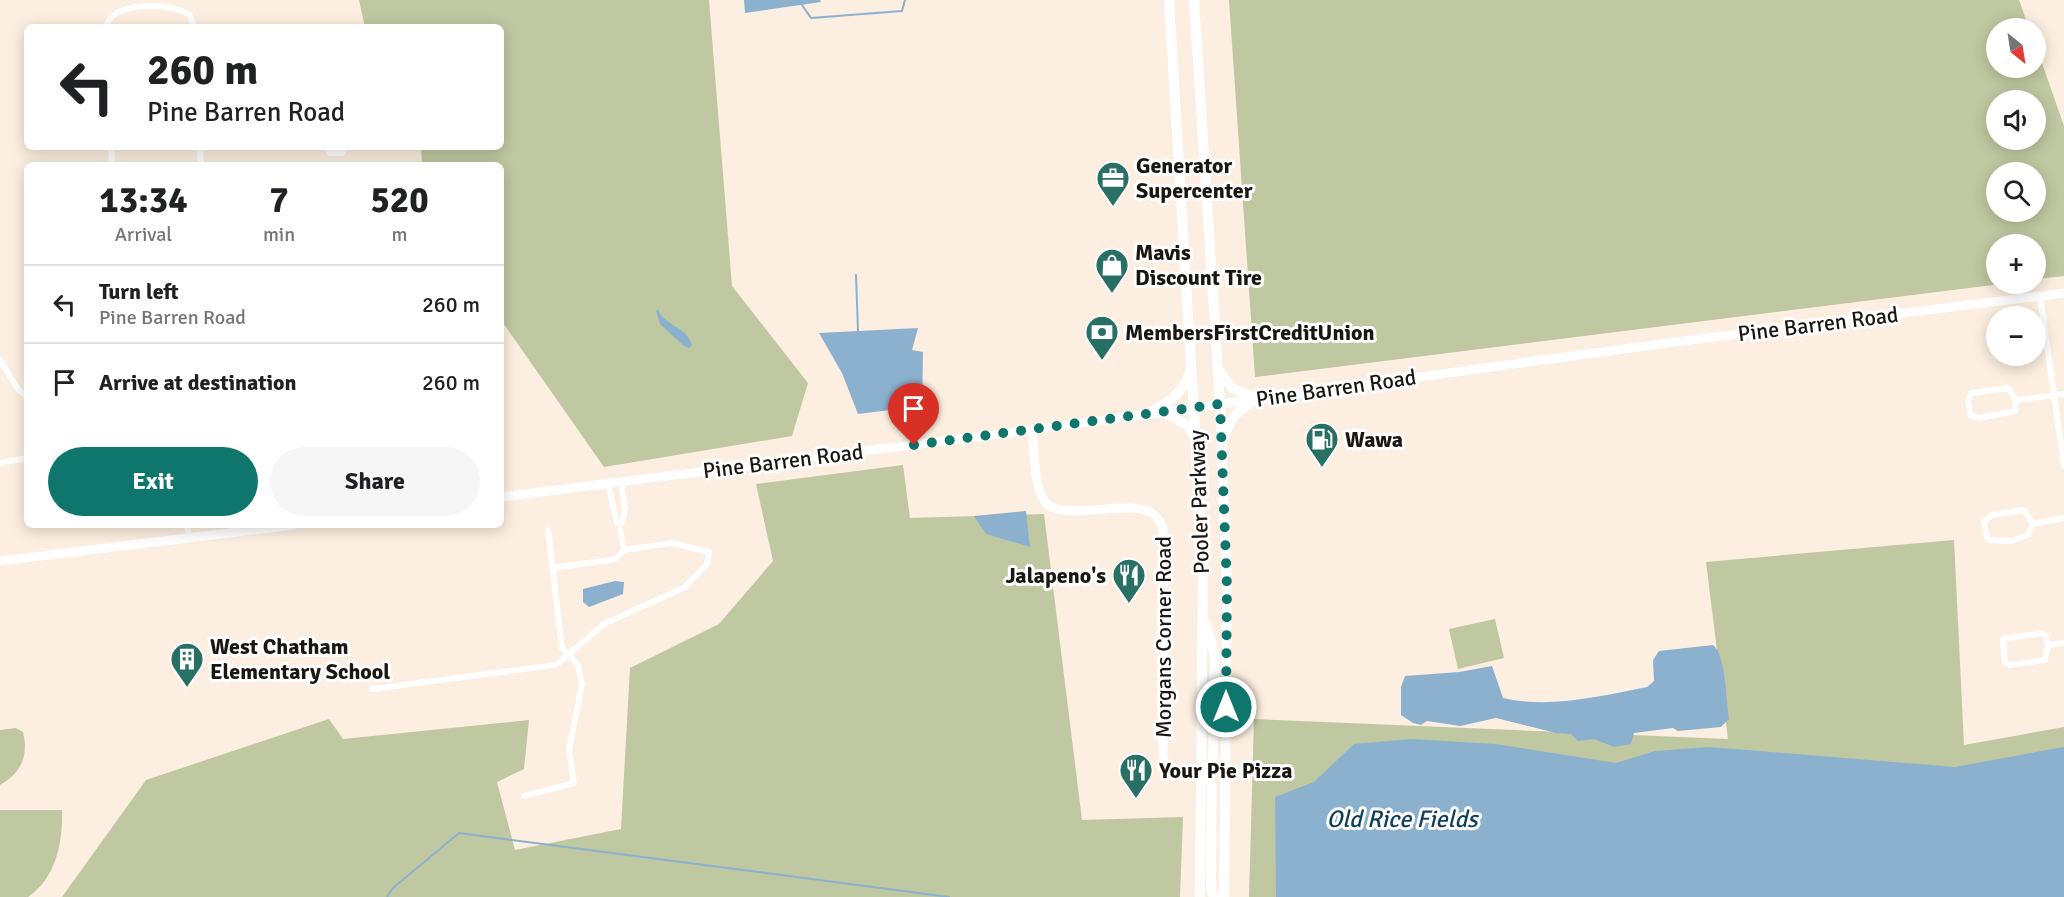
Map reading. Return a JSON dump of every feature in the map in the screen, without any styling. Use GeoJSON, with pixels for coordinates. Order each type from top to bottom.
{"type":"FeatureCollection","features":[{"type":"Feature","properties":{"kind":"main road","name":"Pooler Parkway"},"geometry":{"type":"LineString","coordinates":[[1169,0],[1195,408],[1203,609],[1200,897]]}},
{"type":"Feature","properties":{"kind":"main road"},"geometry":{"type":"LineString","coordinates":[[1188,0],[1196,32]]}},
{"type":"Feature","properties":{"kind":"main road","name":"Pooler Parkway"},"geometry":{"type":"LineString","coordinates":[[1194,0],[1218,368],[1227,587],[1224,897]]}},
{"type":"Feature","properties":{"kind":"main road","name":"Pine Barren Road"},"geometry":{"type":"LineString","coordinates":[[504,497],[1032,430],[2064,293]]}},
{"type":"Feature","properties":{"kind":"main road"},"geometry":{"type":"LineString","coordinates":[[1145,415],[1162,406],[1181,391],[1192,366]]}},
{"type":"Feature","properties":{"kind":"main road"},"geometry":{"type":"LineString","coordinates":[[1218,368],[1232,388],[1258,399]]}},
{"type":"Feature","properties":{"kind":"main road"},"geometry":{"type":"LineString","coordinates":[[1222,444],[1230,421],[1237,412],[1258,399]]}},
{"type":"Feature","properties":{"kind":"main road"},"geometry":{"type":"LineString","coordinates":[[1163,412],[1187,425],[1197,445]]}},
{"type":"Feature","properties":{"kind":"main road","name":"Morgans Corner Road"},"geometry":{"type":"LineString","coordinates":[[1032,430],[1040,492],[1046,503],[1058,510],[1140,507],[1154,514],[1163,527],[1163,755],[1166,769],[1180,773],[1201,774]]}},
{"type":"Feature","properties":{"kind":"main road"},"geometry":{"type":"LineString","coordinates":[[0,561],[270,528]]}},
{"type":"Feature","properties":{"kind":"main road"},"geometry":{"type":"LineString","coordinates":[[1203,609],[1215,656],[1213,760],[1226,773]]}},
{"type":"Feature","properties":{"kind":"main road"},"geometry":{"type":"LineString","coordinates":[[1201,774],[1208,776],[1212,787],[1211,889],[1214,897]]}},
{"type":"Feature","properties":{"kind":"street"},"geometry":{"type":"LineString","coordinates":[[108,24],[112,15],[123,7],[147,3],[172,6],[183,10],[194,20],[194,24]]}},
{"type":"Feature","properties":{"kind":"street"},"geometry":{"type":"LineString","coordinates":[[328,150],[336,155],[344,150]]}},
{"type":"Feature","properties":{"kind":"street"},"geometry":{"type":"LineString","coordinates":[[336,155],[336,162]]}},
{"type":"Feature","properties":{"kind":"street"},"geometry":{"type":"LineString","coordinates":[[2040,296],[2064,466]]}},
{"type":"Feature","properties":{"kind":"street"},"geometry":{"type":"LineString","coordinates":[[0,360],[18,389],[24,394]]}},
{"type":"Feature","properties":{"kind":"street"},"geometry":{"type":"LineString","coordinates":[[2008,388],[2016,400],[2015,411],[1980,418],[1971,416],[1968,401],[1971,393],[2008,388]]}},
{"type":"Feature","properties":{"kind":"street"},"geometry":{"type":"LineString","coordinates":[[2016,400],[2064,394]]}},
{"type":"Feature","properties":{"kind":"street"},"geometry":{"type":"LineString","coordinates":[[0,463],[24,459]]}},
{"type":"Feature","properties":{"kind":"street"},"geometry":{"type":"LineString","coordinates":[[620,526],[624,509],[621,482]]}},
{"type":"Feature","properties":{"kind":"street"},"geometry":{"type":"LineString","coordinates":[[553,568],[612,560],[619,557],[624,550],[608,483]]}},
{"type":"Feature","properties":{"kind":"street"},"geometry":{"type":"LineString","coordinates":[[2024,510],[2033,524],[2028,535],[2011,541],[1989,540],[1984,521],[1992,515],[2024,510]]}},
{"type":"Feature","properties":{"kind":"street"},"geometry":{"type":"LineString","coordinates":[[2033,524],[2064,518]]}},
{"type":"Feature","properties":{"kind":"street"},"geometry":{"type":"LineString","coordinates":[[187,528],[189,538]]}},
{"type":"Feature","properties":{"kind":"street"},"geometry":{"type":"LineString","coordinates":[[524,796],[574,783],[569,749],[582,687],[578,665],[562,648],[548,529]]}},
{"type":"Feature","properties":{"kind":"street"},"geometry":{"type":"LineString","coordinates":[[372,688],[553,666],[604,624],[683,589],[708,561],[709,552],[675,543],[624,550]]}},
{"type":"Feature","properties":{"kind":"street"},"geometry":{"type":"LineString","coordinates":[[2042,633],[2046,636],[2048,645],[2045,660],[2010,665],[2004,661],[2001,642],[2007,637],[2042,633]]}},
{"type":"Feature","properties":{"kind":"street"},"geometry":{"type":"LineString","coordinates":[[2048,645],[2064,643]]}},
{"type":"Feature","properties":{"kind":"green space"},"geometry":{"type":"Polygon","coordinates":[[[359,0],[709,0],[732,286],[808,383],[792,436],[604,467],[504,324],[504,162],[422,162],[421,150],[504,150],[504,24],[364,24],[359,0]]]}},
{"type":"Feature","properties":{"kind":"green space"},"geometry":{"type":"Polygon","coordinates":[[[1229,0],[2019,0],[2025,18],[1986,18],[1986,78],[2046,78],[2046,75],[2064,126],[2064,276],[2046,278],[2046,234],[1986,234],[1986,286],[1255,377],[1229,0]]]}},
{"type":"Feature","properties":{"kind":"green space"},"geometry":{"type":"Polygon","coordinates":[[[903,465],[910,518],[1044,514],[1082,820],[1183,817],[1180,897],[62,897],[146,780],[329,719],[343,739],[529,720],[524,769],[497,782],[515,850],[621,829],[630,668],[719,624],[773,561],[756,484],[903,465]]]}},
{"type":"Feature","properties":{"kind":"green space","name":"Old Rice Fields"},"geometry":{"type":"Polygon","coordinates":[[[1954,540],[1964,745],[2064,727],[2064,897],[1249,897],[1254,719],[1728,739],[1706,562],[1954,540]]]}},
{"type":"Feature","properties":{"kind":"green space"},"geometry":{"type":"Polygon","coordinates":[[[1495,619],[1504,658],[1458,669],[1449,629],[1495,619]]]}},
{"type":"Feature","properties":{"kind":"green space"},"geometry":{"type":"Polygon","coordinates":[[[16,728],[23,732],[24,756],[18,769],[0,785],[0,730],[16,728]]]}},
{"type":"Feature","properties":{"kind":"green space"},"geometry":{"type":"Polygon","coordinates":[[[0,810],[62,810],[61,834],[56,858],[45,880],[28,897],[0,897],[0,810]]]}},
{"type":"Feature","properties":{"kind":"water"},"geometry":{"type":"Polygon","coordinates":[[[744,0],[820,0],[821,2],[745,13],[744,0]]]}},
{"type":"Feature","properties":{"kind":"water"},"geometry":{"type":"Polygon","coordinates":[[[658,309],[665,319],[690,339],[692,345],[689,348],[660,324],[656,311],[658,309]]]}},
{"type":"Feature","properties":{"kind":"water"},"geometry":{"type":"Polygon","coordinates":[[[918,328],[912,350],[923,352],[922,406],[858,414],[842,373],[819,333],[918,328]]]}},
{"type":"Feature","properties":{"kind":"water"},"geometry":{"type":"Polygon","coordinates":[[[1026,511],[1030,547],[986,534],[974,516],[1026,511]]]}},
{"type":"Feature","properties":{"kind":"water"},"geometry":{"type":"Polygon","coordinates":[[[615,581],[624,582],[623,594],[589,607],[583,602],[583,589],[615,581]]]}},
{"type":"Feature","properties":{"kind":"water"},"geometry":{"type":"Polygon","coordinates":[[[1713,645],[1721,658],[1729,719],[1721,727],[1678,731],[1673,728],[1634,733],[1631,744],[1614,747],[1594,739],[1578,741],[1571,734],[1556,733],[1496,718],[1460,726],[1427,721],[1421,725],[1401,715],[1401,687],[1405,676],[1459,672],[1492,666],[1503,698],[1557,702],[1647,687],[1654,681],[1653,660],[1659,651],[1713,645]]]}},
{"type":"Feature","properties":{"kind":"water","name":"Old Rice Fields"},"geometry":{"type":"Polygon","coordinates":[[[1411,739],[1495,744],[1616,763],[1655,751],[1709,747],[1955,767],[2064,747],[2064,897],[1276,897],[1275,797],[1314,782],[1354,744],[1411,739]]]}},
{"type":"Feature","properties":{"kind":"waterway"},"geometry":{"type":"LineString","coordinates":[[802,5],[811,18],[902,11],[905,0]]}},
{"type":"Feature","properties":{"kind":"waterway"},"geometry":{"type":"LineString","coordinates":[[856,275],[858,331]]}},
{"type":"Feature","properties":{"kind":"waterway"},"geometry":{"type":"LineString","coordinates":[[387,897],[393,888],[459,833],[949,897]]}},
{"type":"Feature","properties":{"kind":"place","name":"Generator Supercenter"},"geometry":{"type":"Point","coordinates":[1113,207]}},
{"type":"Feature","properties":{"kind":"place","name":"Mavis Discount Tire"},"geometry":{"type":"Point","coordinates":[1112,294]}},
{"type":"Feature","properties":{"kind":"place","name":"MembersFirstCreditUnion"},"geometry":{"type":"Point","coordinates":[1102,361]}},
{"type":"Feature","properties":{"kind":"place","name":"Wawa"},"geometry":{"type":"Point","coordinates":[1322,468]}},
{"type":"Feature","properties":{"kind":"place","name":"Jalapeno's"},"geometry":{"type":"Point","coordinates":[1129,604]}},
{"type":"Feature","properties":{"kind":"place","name":"West Chatham Elementary School"},"geometry":{"type":"Point","coordinates":[187,688]}},
{"type":"Feature","properties":{"kind":"place","name":"Your Pie Pizza"},"geometry":{"type":"Point","coordinates":[1136,799]}},
{"type":"Feature","properties":{"kind":"route"},"geometry":{"type":"LineString","coordinates":[[914,445],[1220,404],[1227,587],[1226,707]]}}]}
